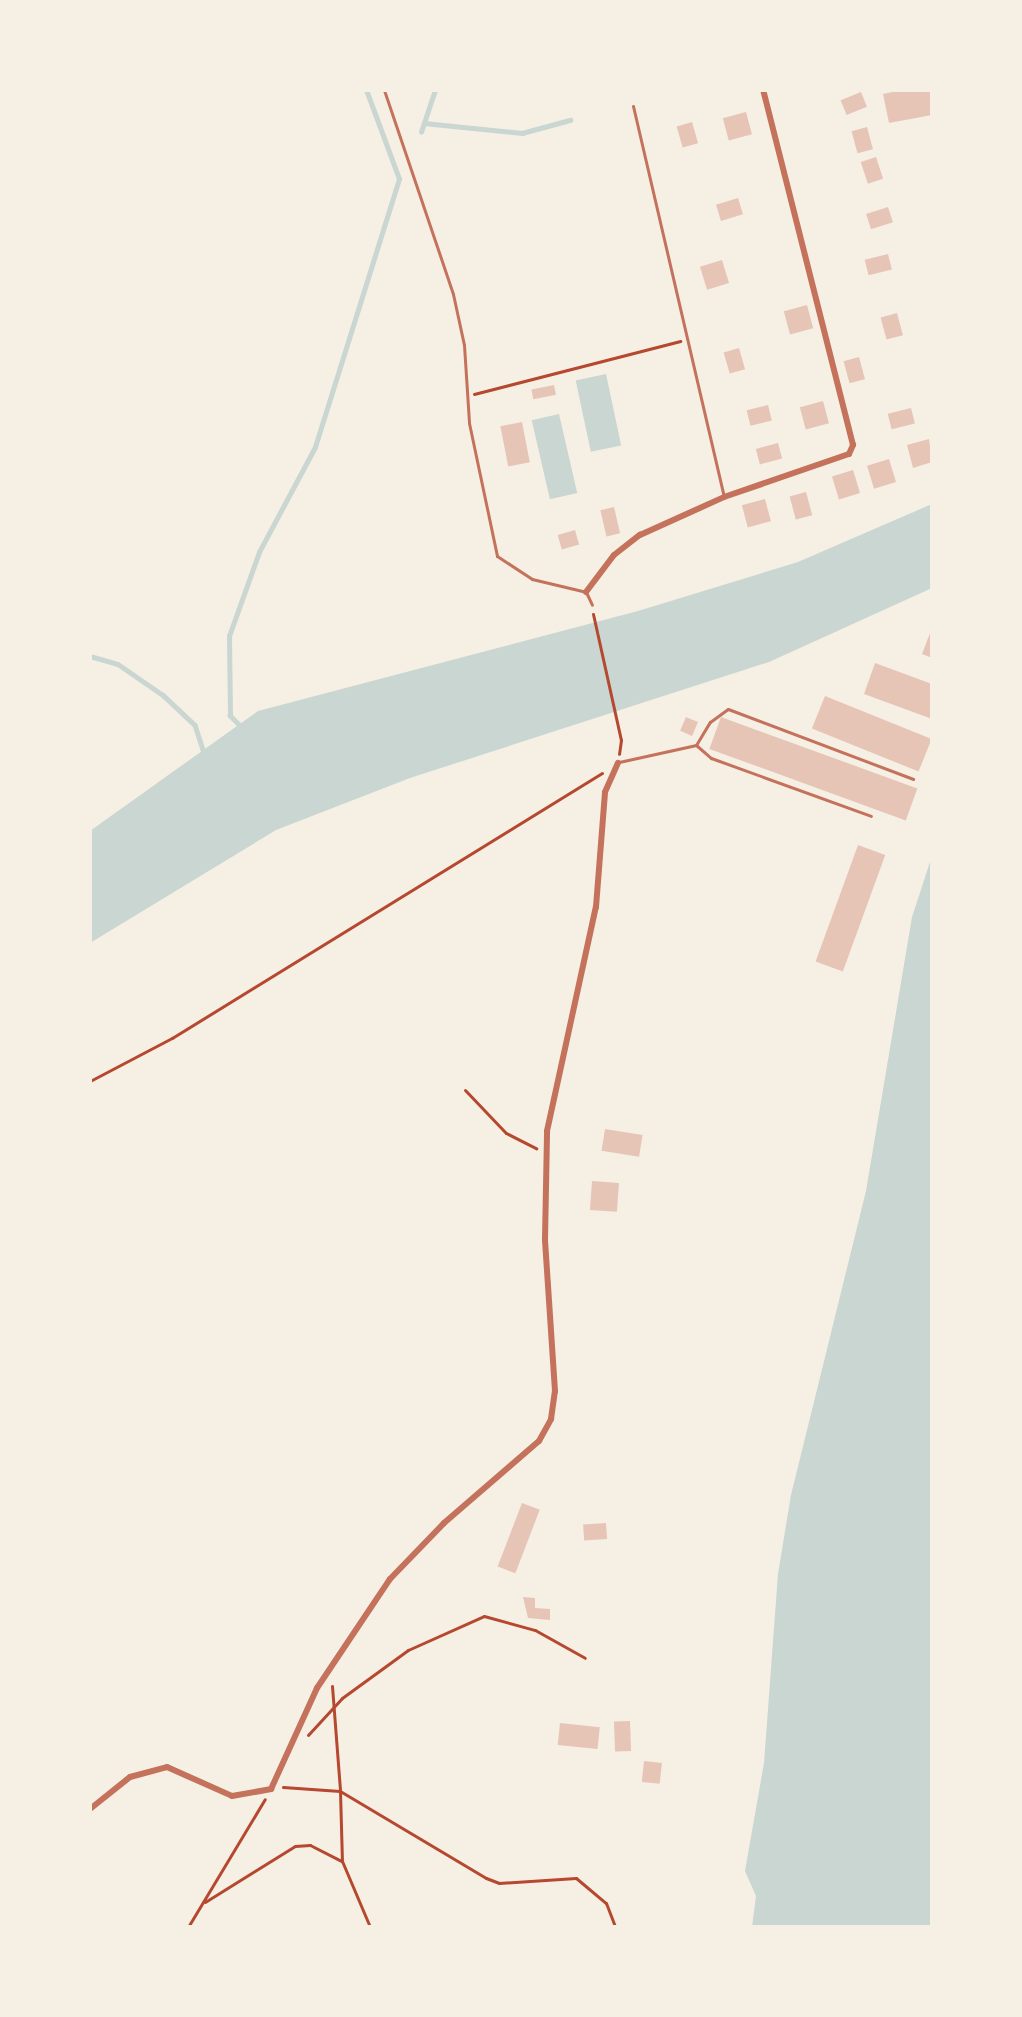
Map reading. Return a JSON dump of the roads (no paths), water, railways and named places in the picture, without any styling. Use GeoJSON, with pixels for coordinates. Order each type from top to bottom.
{"type":"FeatureCollection","features":[{"type":"Feature","properties":{"kind":"street"},"geometry":{"type":"LineString","coordinates":[[586,592],[614,555],[640,535],[724,498],[849,453],[853,445],[763,90]]}},
{"type":"Feature","properties":{"kind":"street"},"geometry":{"type":"LineString","coordinates":[[90,1809],[130,1777],[167,1767],[232,1796],[271,1789],[306,1707],[390,1579],[444,1523],[540,1441],[551,1419],[555,1391],[546,1153],[596,907],[605,792],[618,763]]}},
{"type":"Feature","properties":{"kind":"lane"},"geometry":{"type":"LineString","coordinates":[[384,90],[453,294],[464,345],[466,396],[498,556],[532,579],[586,592],[592,605]]}},
{"type":"Feature","properties":{"kind":"lane"},"geometry":{"type":"LineString","coordinates":[[633,106],[724,498]]}},
{"type":"Feature","properties":{"kind":"lane"},"geometry":{"type":"LineString","coordinates":[[618,763],[696,745],[710,722],[728,709],[913,779]]}},
{"type":"Feature","properties":{"kind":"lane"},"geometry":{"type":"LineString","coordinates":[[696,745],[711,759],[871,816]]}},
{"type":"Feature","properties":{"kind":"waterway"},"geometry":{"type":"LineString","coordinates":[[241,727],[230,716],[229,636],[259,552],[315,447],[399,179],[366,90]]}},
{"type":"Feature","properties":{"kind":"waterway"},"geometry":{"type":"LineString","coordinates":[[421,132],[435,90]]}},
{"type":"Feature","properties":{"kind":"waterway"},"geometry":{"type":"LineString","coordinates":[[424,123],[522,133],[570,120]]}},
{"type":"Feature","properties":{"kind":"waterway"},"geometry":{"type":"LineString","coordinates":[[90,656],[118,664],[163,695],[195,725],[204,752]]}}]}
